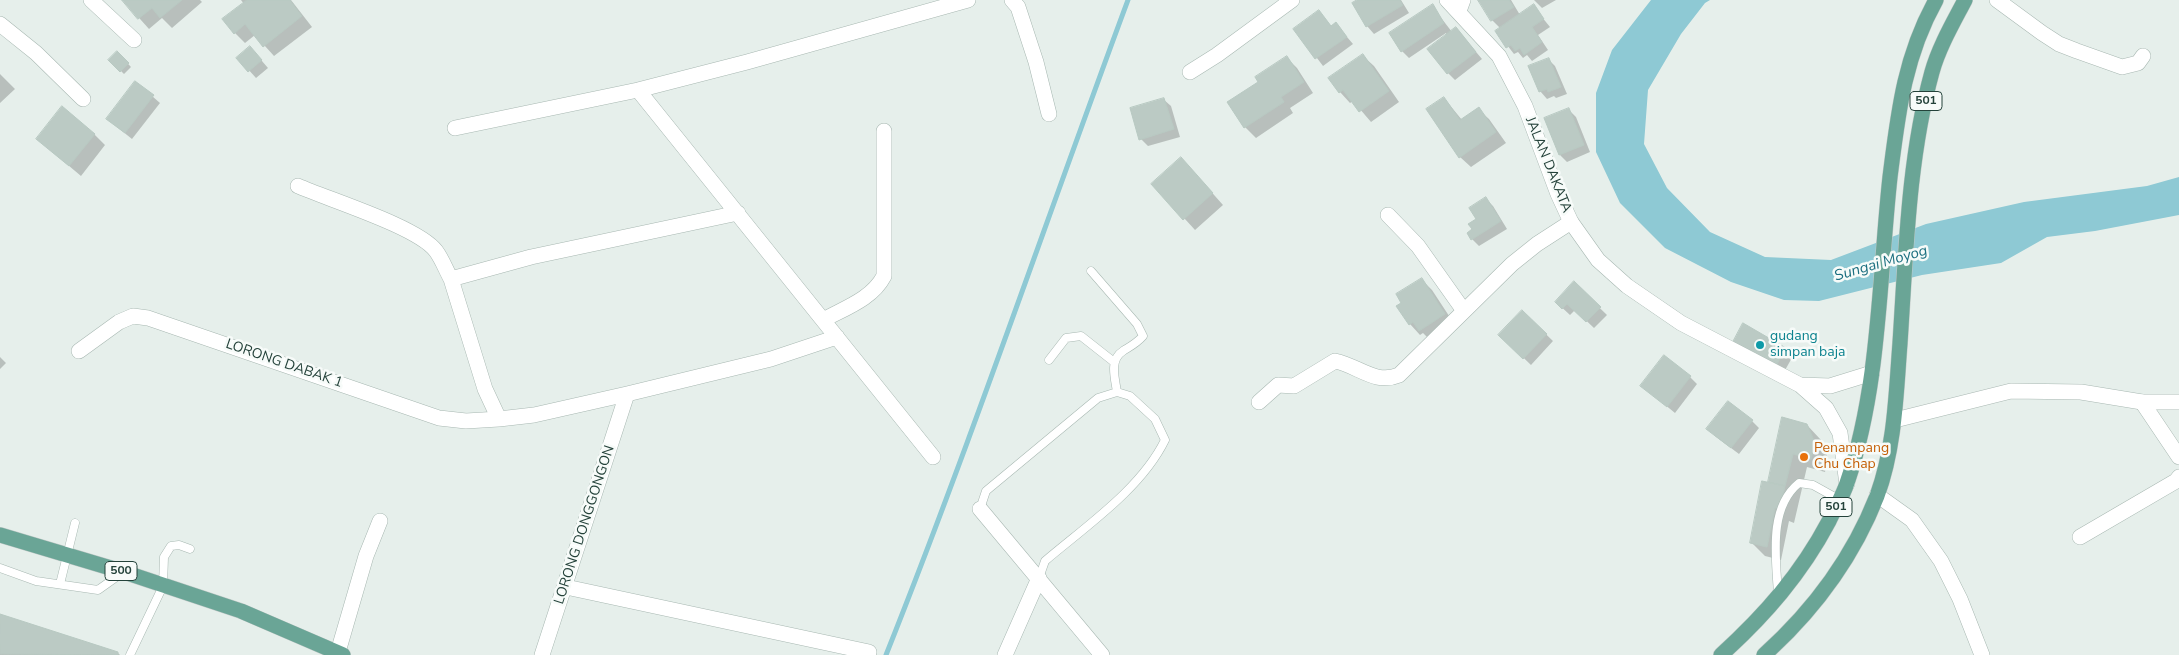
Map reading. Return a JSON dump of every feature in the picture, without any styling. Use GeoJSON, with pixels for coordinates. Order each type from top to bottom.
{"type":"FeatureCollection","features":[{"type":"Feature","properties":{"kind":"main road","name":"501"},"geometry":{"type":"LineString","coordinates":[[1721,655],[1749,629],[1790,583],[1820,537],[1847,484],[1867,407],[1872,373],[1878,324],[1888,197],[1896,126],[1906,69],[1927,16],[1936,0]]}},
{"type":"Feature","properties":{"kind":"main road","name":"501"},"geometry":{"type":"LineString","coordinates":[[1764,655],[1827,588],[1857,541],[1877,495],[1888,456],[1894,420],[1910,208],[1919,134],[1932,71],[1965,0]]}},
{"type":"Feature","properties":{"kind":"main road","name":"500"},"geometry":{"type":"LineString","coordinates":[[0,535],[124,572],[241,611],[341,654]]}},
{"type":"Feature","properties":{"kind":"street"},"geometry":{"type":"LineString","coordinates":[[91,0],[134,40]]}},
{"type":"Feature","properties":{"kind":"street"},"geometry":{"type":"LineString","coordinates":[[454,128],[638,90],[747,62],[968,0]]}},
{"type":"Feature","properties":{"kind":"street"},"geometry":{"type":"LineString","coordinates":[[1012,0],[1018,7],[1036,62],[1049,114]]}},
{"type":"Feature","properties":{"kind":"street"},"geometry":{"type":"LineString","coordinates":[[1190,72],[1217,55],[1292,0]]}},
{"type":"Feature","properties":{"kind":"street","name":"JALAN DAKATA"},"geometry":{"type":"LineString","coordinates":[[1448,0],[1461,5],[1500,56],[1530,120],[1558,194],[1571,222],[1598,260],[1627,286],[1681,323],[1800,385],[1826,408],[1840,433],[1847,484]]}},
{"type":"Feature","properties":{"kind":"street"},"geometry":{"type":"LineString","coordinates":[[1997,0],[2059,44],[2077,51],[2122,67],[2138,63],[2143,56]]}},
{"type":"Feature","properties":{"kind":"street"},"geometry":{"type":"LineString","coordinates":[[0,24],[36,53],[83,99]]}},
{"type":"Feature","properties":{"kind":"street"},"geometry":{"type":"LineString","coordinates":[[638,90],[693,161],[738,213],[933,457]]}},
{"type":"Feature","properties":{"kind":"street"},"geometry":{"type":"LineString","coordinates":[[823,320],[867,297],[878,287],[884,276],[884,131]]}},
{"type":"Feature","properties":{"kind":"street"},"geometry":{"type":"LineString","coordinates":[[298,186],[374,216],[417,236],[436,250],[451,279],[485,389],[499,419]]}},
{"type":"Feature","properties":{"kind":"street"},"geometry":{"type":"LineString","coordinates":[[451,279],[531,257],[738,213]]}},
{"type":"Feature","properties":{"kind":"street"},"geometry":{"type":"LineString","coordinates":[[1388,215],[1418,246],[1464,311]]}},
{"type":"Feature","properties":{"kind":"street"},"geometry":{"type":"LineString","coordinates":[[1259,402],[1278,385],[1294,386],[1335,361],[1345,363],[1381,379],[1389,379],[1399,375],[1490,285],[1536,244],[1571,222]]}},
{"type":"Feature","properties":{"kind":"street","name":"LORONG DABAK 1"},"geometry":{"type":"LineString","coordinates":[[79,351],[118,322],[132,316],[148,318],[439,418],[466,421],[534,415],[627,394],[771,359],[837,337]]}},
{"type":"Feature","properties":{"kind":"street","name":"JALAN DAKATA"},"geometry":{"type":"LineString","coordinates":[[1800,385],[1830,386],[1872,373]]}},
{"type":"Feature","properties":{"kind":"street"},"geometry":{"type":"LineString","coordinates":[[1894,420],[2012,391],[2081,392],[2142,402],[2179,402]]}},
{"type":"Feature","properties":{"kind":"street","name":"LORONG DONGGONGON"},"geometry":{"type":"LineString","coordinates":[[542,655],[566,587],[627,394]]}},
{"type":"Feature","properties":{"kind":"street"},"geometry":{"type":"LineString","coordinates":[[2142,402],[2179,457]]}},
{"type":"Feature","properties":{"kind":"street"},"geometry":{"type":"LineString","coordinates":[[2080,536],[2176,481],[2179,477]]}},
{"type":"Feature","properties":{"kind":"street"},"geometry":{"type":"LineString","coordinates":[[1877,495],[1912,520],[1941,561],[1960,599],[1982,655]]}},
{"type":"Feature","properties":{"kind":"street"},"geometry":{"type":"LineString","coordinates":[[980,509],[1102,655]]}},
{"type":"Feature","properties":{"kind":"street"},"geometry":{"type":"LineString","coordinates":[[341,654],[366,556],[380,521]]}},
{"type":"Feature","properties":{"kind":"street"},"geometry":{"type":"LineString","coordinates":[[1005,655],[1039,578]]}},
{"type":"Feature","properties":{"kind":"street"},"geometry":{"type":"LineString","coordinates":[[566,587],[869,652]]}},
{"type":"Feature","properties":{"kind":"lane"},"geometry":{"type":"LineString","coordinates":[[1091,271],[1137,324],[1143,336],[1138,342],[1118,354],[1114,362],[1116,392]]}},
{"type":"Feature","properties":{"kind":"lane"},"geometry":{"type":"LineString","coordinates":[[1048,360],[1066,338],[1081,336],[1114,362]]}},
{"type":"Feature","properties":{"kind":"lane"},"geometry":{"type":"LineString","coordinates":[[980,509],[986,491],[1098,398],[1116,392],[1130,396],[1155,419],[1165,440],[1156,460],[1136,484],[1044,561],[1039,578]]}},
{"type":"Feature","properties":{"kind":"lane"},"geometry":{"type":"LineString","coordinates":[[1778,597],[1775,542],[1780,515],[1789,491],[1799,483],[1814,485],[1840,500]]}},
{"type":"Feature","properties":{"kind":"lane"},"geometry":{"type":"LineString","coordinates":[[60,584],[75,523]]}},
{"type":"Feature","properties":{"kind":"lane"},"geometry":{"type":"LineString","coordinates":[[130,655],[163,586],[166,551],[171,546],[190,549]]}},
{"type":"Feature","properties":{"kind":"lane"},"geometry":{"type":"LineString","coordinates":[[0,568],[36,581],[98,590],[124,572]]}},
{"type":"Feature","properties":{"kind":"water","name":"Sungai Moyog"},"geometry":{"type":"Polygon","coordinates":[[[1651,0],[1710,0],[1705,3],[1681,34],[1648,90],[1644,144],[1667,188],[1710,232],[1765,257],[1831,260],[1926,224],[2024,202],[2147,186],[2179,177],[2179,215],[2095,231],[2047,237],[2001,263],[1922,275],[1819,301],[1784,300],[1731,282],[1665,248],[1620,203],[1596,152],[1596,93],[1612,50],[1651,0]]]}},
{"type":"Feature","properties":{"kind":"building"},"geometry":{"type":"Polygon","coordinates":[[[122,0],[182,0],[160,18],[152,8],[138,19],[122,0]]]}},
{"type":"Feature","properties":{"kind":"building"},"geometry":{"type":"Polygon","coordinates":[[[247,0],[290,0],[302,16],[263,47],[245,24],[234,34],[222,19],[247,0]]]}},
{"type":"Feature","properties":{"kind":"building"},"geometry":{"type":"Polygon","coordinates":[[[1357,0],[1400,0],[1403,5],[1366,27],[1352,3],[1357,0]]]}},
{"type":"Feature","properties":{"kind":"building"},"geometry":{"type":"Polygon","coordinates":[[[1478,0],[1509,0],[1514,7],[1491,21],[1478,0]]]}},
{"type":"Feature","properties":{"kind":"building"},"geometry":{"type":"Polygon","coordinates":[[[1433,4],[1444,23],[1401,52],[1389,33],[1433,4]]]}},
{"type":"Feature","properties":{"kind":"building"},"geometry":{"type":"Polygon","coordinates":[[[1534,4],[1544,19],[1532,27],[1542,42],[1524,55],[1520,48],[1515,51],[1511,45],[1506,48],[1495,31],[1534,4]]]}},
{"type":"Feature","properties":{"kind":"building"},"geometry":{"type":"Polygon","coordinates":[[[1319,10],[1331,26],[1336,22],[1347,37],[1315,59],[1293,29],[1319,10]]]}},
{"type":"Feature","properties":{"kind":"building"},"geometry":{"type":"Polygon","coordinates":[[[1456,27],[1476,52],[1447,74],[1427,49],[1456,27]]]}},
{"type":"Feature","properties":{"kind":"building"},"geometry":{"type":"Polygon","coordinates":[[[250,46],[262,60],[248,72],[236,58],[250,46]]]}},
{"type":"Feature","properties":{"kind":"building"},"geometry":{"type":"Polygon","coordinates":[[[117,51],[129,63],[120,72],[108,60],[117,51]]]}},
{"type":"Feature","properties":{"kind":"building"},"geometry":{"type":"Polygon","coordinates":[[[1363,54],[1389,91],[1359,112],[1343,90],[1339,93],[1328,78],[1363,54]]]}},
{"type":"Feature","properties":{"kind":"building"},"geometry":{"type":"Polygon","coordinates":[[[1287,56],[1304,82],[1281,97],[1284,102],[1244,128],[1227,102],[1258,82],[1255,77],[1287,56]]]}},
{"type":"Feature","properties":{"kind":"building"},"geometry":{"type":"Polygon","coordinates":[[[1549,58],[1561,87],[1548,92],[1547,89],[1539,92],[1528,66],[1549,58]]]}},
{"type":"Feature","properties":{"kind":"building"},"geometry":{"type":"Polygon","coordinates":[[[135,81],[154,95],[125,133],[106,119],[135,81]]]}},
{"type":"Feature","properties":{"kind":"building"},"geometry":{"type":"Polygon","coordinates":[[[1444,97],[1460,120],[1479,107],[1496,132],[1459,158],[1426,109],[1444,97]]]}},
{"type":"Feature","properties":{"kind":"building"},"geometry":{"type":"Polygon","coordinates":[[[1164,98],[1174,129],[1139,140],[1130,108],[1164,98]]]}},
{"type":"Feature","properties":{"kind":"building"},"geometry":{"type":"Polygon","coordinates":[[[62,106],[95,134],[69,166],[36,139],[62,106]]]}},
{"type":"Feature","properties":{"kind":"building"},"geometry":{"type":"Polygon","coordinates":[[[1569,108],[1584,145],[1559,155],[1544,118],[1569,108]]]}},
{"type":"Feature","properties":{"kind":"building"},"geometry":{"type":"Polygon","coordinates":[[[1181,157],[1213,193],[1183,220],[1151,184],[1181,157]]]}},
{"type":"Feature","properties":{"kind":"building"},"geometry":{"type":"Polygon","coordinates":[[[1486,197],[1501,221],[1471,240],[1467,233],[1472,229],[1468,224],[1476,219],[1469,208],[1486,197]]]}},
{"type":"Feature","properties":{"kind":"building"},"geometry":{"type":"Polygon","coordinates":[[[1422,278],[1445,314],[1419,331],[1413,322],[1409,325],[1396,306],[1401,303],[1396,294],[1422,278]]]}},
{"type":"Feature","properties":{"kind":"building"},"geometry":{"type":"Polygon","coordinates":[[[1574,281],[1601,307],[1586,322],[1567,304],[1562,309],[1555,302],[1574,281]]]}},
{"type":"Feature","properties":{"kind":"building"},"geometry":{"type":"Polygon","coordinates":[[[1522,310],[1547,334],[1523,359],[1498,335],[1522,310]]]}},
{"type":"Feature","properties":{"kind":"building","name":"gudang simpan baja"},"geometry":{"type":"Polygon","coordinates":[[[1743,323],[1786,348],[1776,366],[1733,342],[1743,323]]]}},
{"type":"Feature","properties":{"kind":"building"},"geometry":{"type":"Polygon","coordinates":[[[1664,355],[1691,376],[1667,407],[1640,386],[1664,355]]]}},
{"type":"Feature","properties":{"kind":"building"},"geometry":{"type":"Polygon","coordinates":[[[1728,401],[1753,420],[1731,448],[1706,429],[1728,401]]]}},
{"type":"Feature","properties":{"kind":"building"},"geometry":{"type":"Polygon","coordinates":[[[1782,417],[1807,424],[1815,443],[1811,459],[1793,454],[1785,486],[1768,482],[1782,417]]]}},
{"type":"Feature","properties":{"kind":"building"},"geometry":{"type":"Polygon","coordinates":[[[1762,481],[1785,486],[1780,509],[1775,508],[1767,547],[1750,543],[1762,481]]]}},
{"type":"Feature","properties":{"kind":"building"},"geometry":{"type":"Polygon","coordinates":[[[0,614],[118,652],[118,655],[0,654],[0,614]]]}},
{"type":"Feature","properties":{"kind":"waterway"},"geometry":{"type":"LineString","coordinates":[[886,655],[979,410],[1128,0]]}},
{"type":"Feature","properties":{"kind":"place","name":"gudang simpan baja"},"geometry":{"type":"Point","coordinates":[1760,345]}},
{"type":"Feature","properties":{"kind":"place","name":"Penampang Chu Chap"},"geometry":{"type":"Point","coordinates":[1804,457]}}]}
